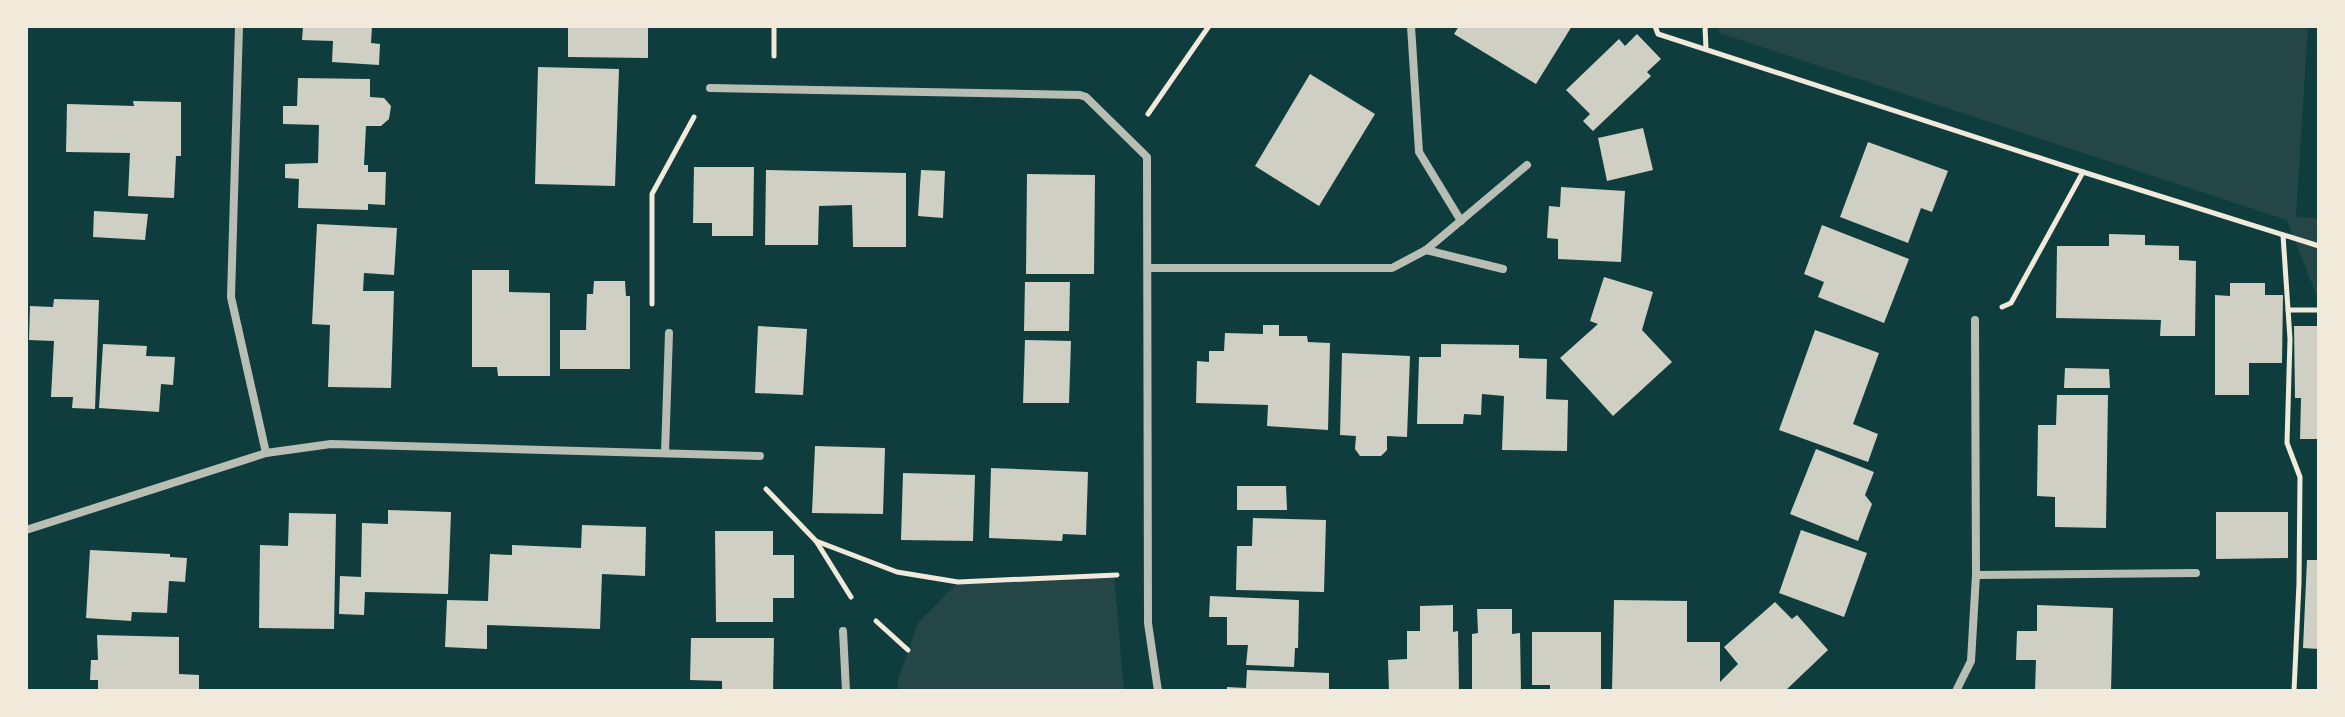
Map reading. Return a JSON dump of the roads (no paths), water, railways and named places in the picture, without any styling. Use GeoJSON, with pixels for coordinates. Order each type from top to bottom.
{"type":"FeatureCollection","features":[{"type":"Feature","properties":{"kind":"street"},"geometry":{"type":"LineString","coordinates":[[239,26],[231,297],[266,453]]}},
{"type":"Feature","properties":{"kind":"street"},"geometry":{"type":"LineString","coordinates":[[1411,26],[1419,152],[1461,221]]}},
{"type":"Feature","properties":{"kind":"street"},"geometry":{"type":"LineString","coordinates":[[710,88],[1080,95],[1086,97],[1147,157],[1148,623],[1158,691]]}},
{"type":"Feature","properties":{"kind":"street"},"geometry":{"type":"LineString","coordinates":[[1149,268],[1392,268],[1426,250],[1527,165]]}},
{"type":"Feature","properties":{"kind":"street"},"geometry":{"type":"LineString","coordinates":[[1426,250],[1503,269]]}},
{"type":"Feature","properties":{"kind":"street"},"geometry":{"type":"LineString","coordinates":[[1956,691],[1971,661],[1976,575],[1975,320]]}},
{"type":"Feature","properties":{"kind":"street"},"geometry":{"type":"LineString","coordinates":[[665,453],[669,333]]}},
{"type":"Feature","properties":{"kind":"street"},"geometry":{"type":"LineString","coordinates":[[26,530],[266,453],[331,444],[760,456]]}},
{"type":"Feature","properties":{"kind":"street"},"geometry":{"type":"LineString","coordinates":[[1976,575],[2196,573]]}},
{"type":"Feature","properties":{"kind":"street"},"geometry":{"type":"LineString","coordinates":[[843,631],[846,691]]}}]}
